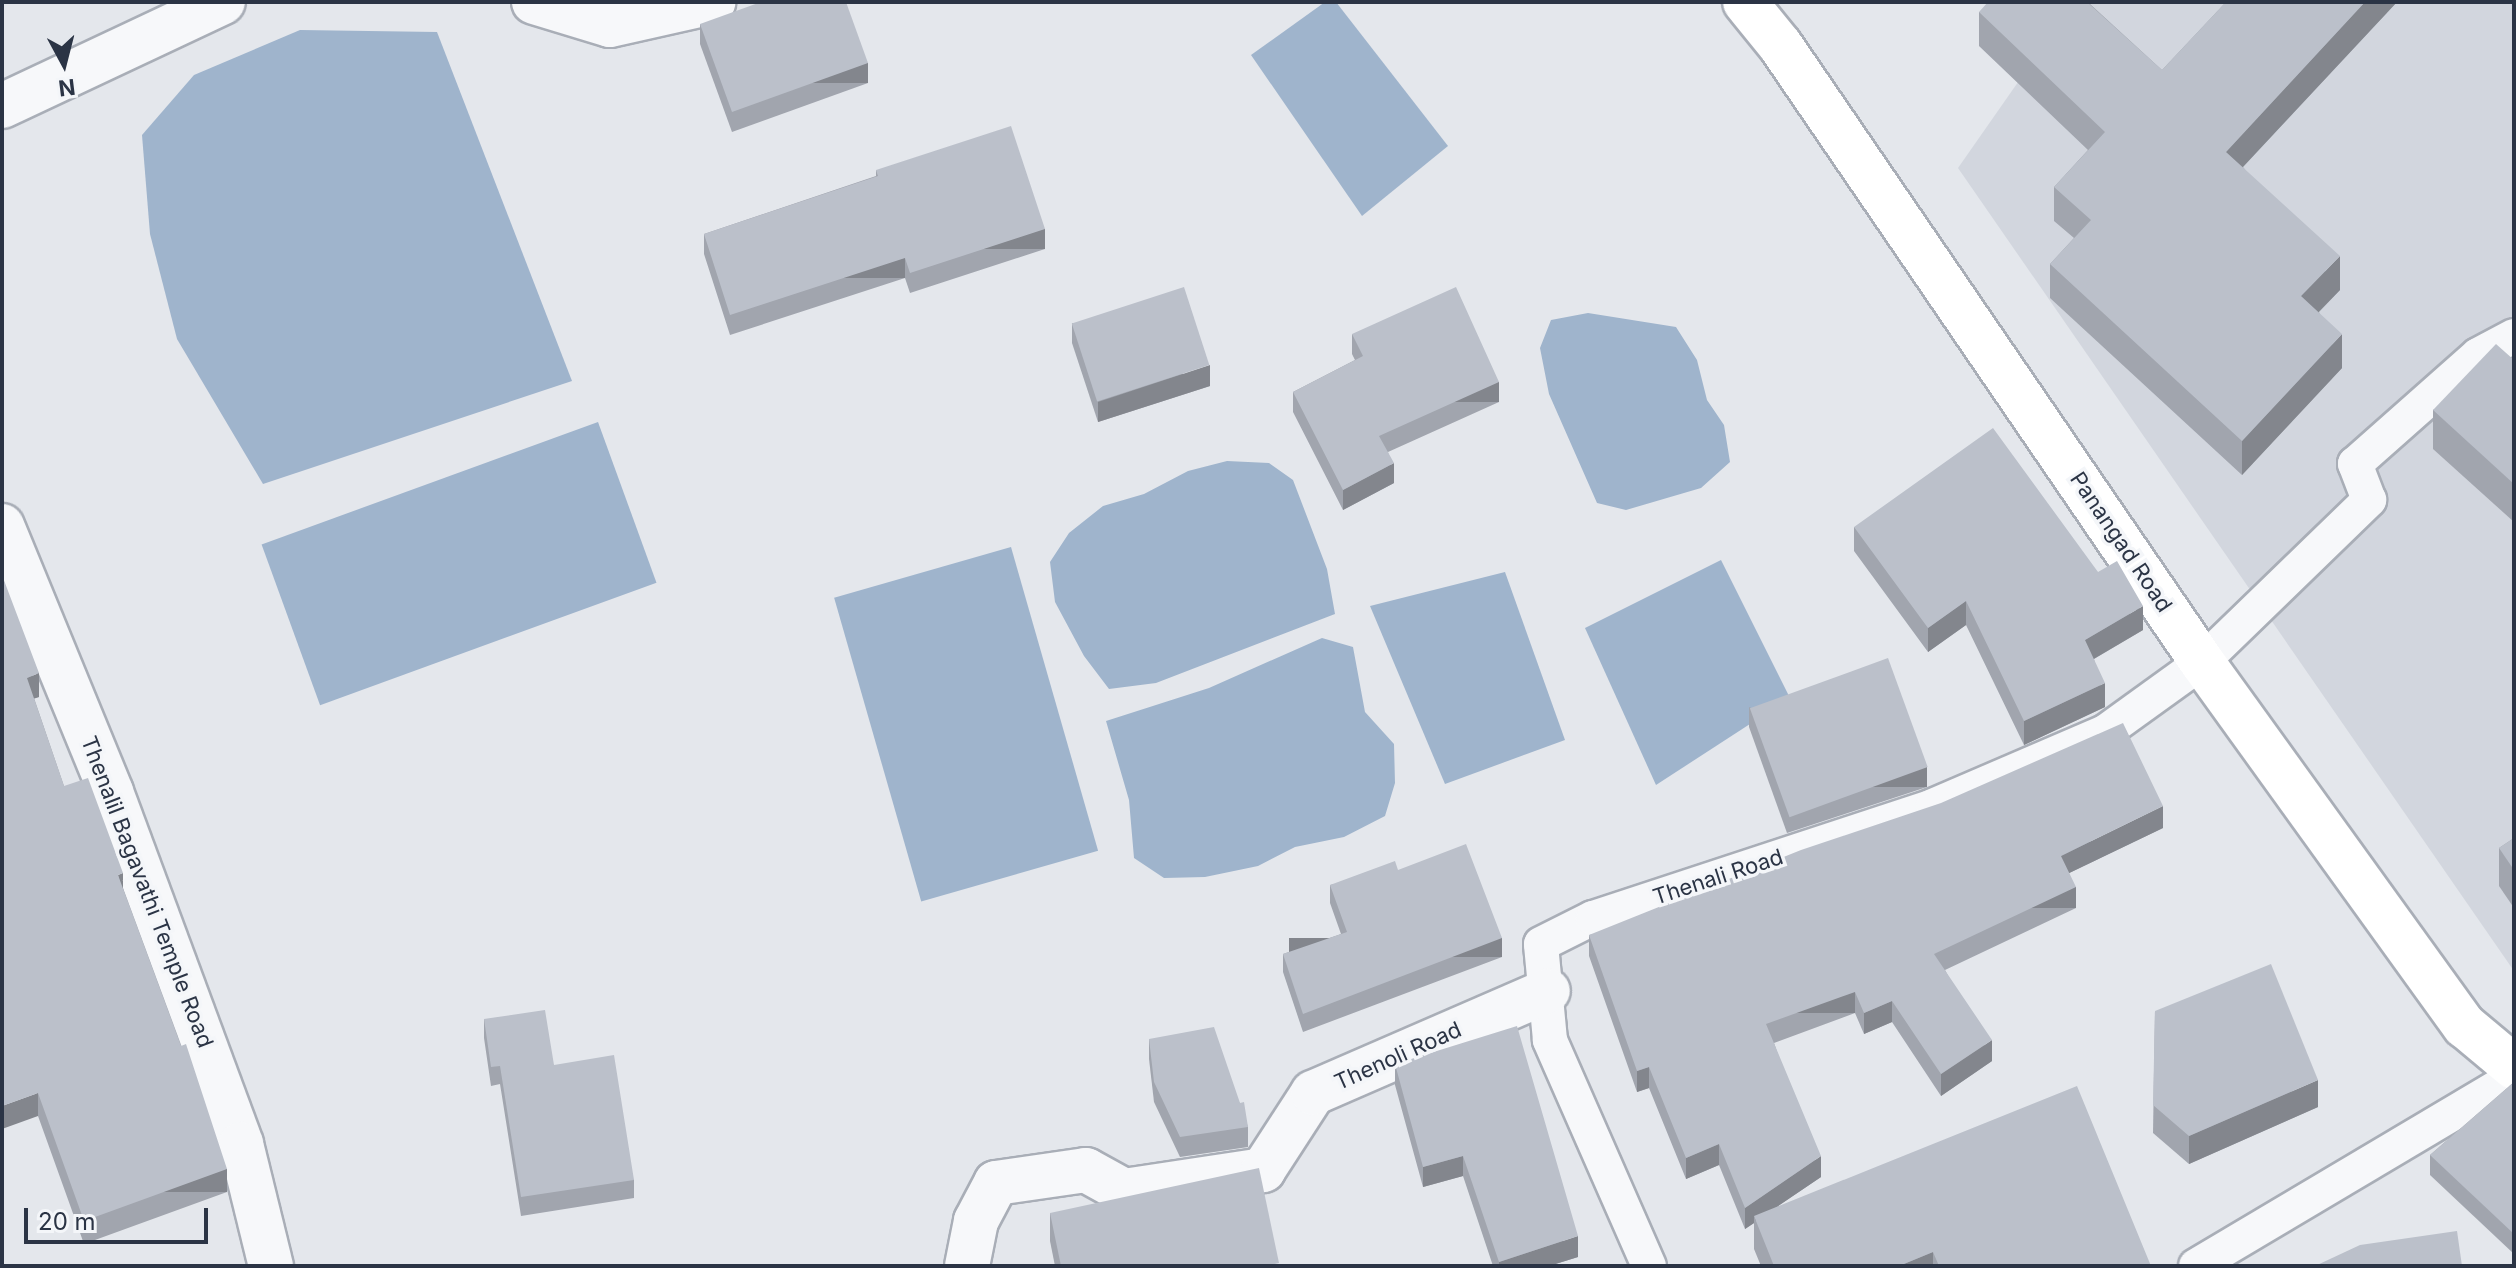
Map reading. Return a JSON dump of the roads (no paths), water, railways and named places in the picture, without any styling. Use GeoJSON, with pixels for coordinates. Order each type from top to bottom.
{"type":"FeatureCollection","features":[{"type":"Feature","properties":{"kind":"main road","name":"Panangad Road"},"geometry":{"type":"LineString","coordinates":[[1745,2],[2202,662],[2465,1026],[2514,1067]]}},
{"type":"Feature","properties":{"kind":"street"},"geometry":{"type":"LineString","coordinates":[[2,106],[223,2]]}},
{"type":"Feature","properties":{"kind":"street"},"geometry":{"type":"LineString","coordinates":[[534,2],[610,25],[713,2]]}},
{"type":"Feature","properties":{"kind":"street","name":"Thenalil Bagavathi Temple Road"},"geometry":{"type":"LineString","coordinates":[[2,526],[111,792],[241,1144],[271,1266]]}},
{"type":"Feature","properties":{"kind":"street","name":"Thenoli Road"},"geometry":{"type":"LineString","coordinates":[[967,1266],[976,1221],[996,1183],[1086,1170],[1124,1191],[1263,1170],[1313,1093],[1548,991]]}},
{"type":"Feature","properties":{"kind":"lane"},"geometry":{"type":"LineString","coordinates":[[2202,662],[2369,500],[2355,464],[2478,355],[2514,336]]}},
{"type":"Feature","properties":{"kind":"lane","name":"Thenali Road"},"geometry":{"type":"LineString","coordinates":[[1649,1266],[1550,1040],[1548,991],[1541,944],[1593,918],[1933,806],[2105,732],[2202,662]]}},
{"type":"Feature","properties":{"kind":"lane"},"geometry":{"type":"LineString","coordinates":[[2196,1266],[2514,1077]]}},
{"type":"Feature","properties":{"kind":"water"},"geometry":{"type":"Polygon","coordinates":[[[1325,2],[1336,2],[1448,146],[1362,216],[1251,55],[1325,2]]]}},
{"type":"Feature","properties":{"kind":"water"},"geometry":{"type":"Polygon","coordinates":[[[300,30],[437,32],[572,381],[263,484],[177,339],[150,234],[142,135],[194,75],[300,30]]]}},
{"type":"Feature","properties":{"kind":"water"},"geometry":{"type":"Polygon","coordinates":[[[1588,313],[1676,327],[1697,360],[1707,400],[1724,425],[1730,462],[1701,488],[1626,510],[1597,503],[1549,394],[1540,348],[1551,320],[1588,313]]]}},
{"type":"Feature","properties":{"kind":"water"},"geometry":{"type":"Polygon","coordinates":[[[598,422],[656,583],[320,705],[262,544],[598,422]]]}},
{"type":"Feature","properties":{"kind":"water"},"geometry":{"type":"Polygon","coordinates":[[[1227,461],[1269,463],[1293,480],[1327,569],[1335,614],[1156,683],[1109,689],[1084,656],[1055,602],[1050,562],[1069,533],[1103,506],[1144,494],[1188,471],[1227,461]]]}},
{"type":"Feature","properties":{"kind":"water"},"geometry":{"type":"Polygon","coordinates":[[[1011,547],[1098,851],[921,901],[834,598],[1011,547]]]}},
{"type":"Feature","properties":{"kind":"water"},"geometry":{"type":"Polygon","coordinates":[[[1721,560],[1790,698],[1656,785],[1585,628],[1721,560]]]}},
{"type":"Feature","properties":{"kind":"water"},"geometry":{"type":"Polygon","coordinates":[[[1505,572],[1565,740],[1445,784],[1370,606],[1505,572]]]}},
{"type":"Feature","properties":{"kind":"water"},"geometry":{"type":"Polygon","coordinates":[[[1322,638],[1353,647],[1365,712],[1394,744],[1395,783],[1385,816],[1344,837],[1295,847],[1258,866],[1205,877],[1164,878],[1134,858],[1129,800],[1106,721],[1209,688],[1322,638]]]}}]}
